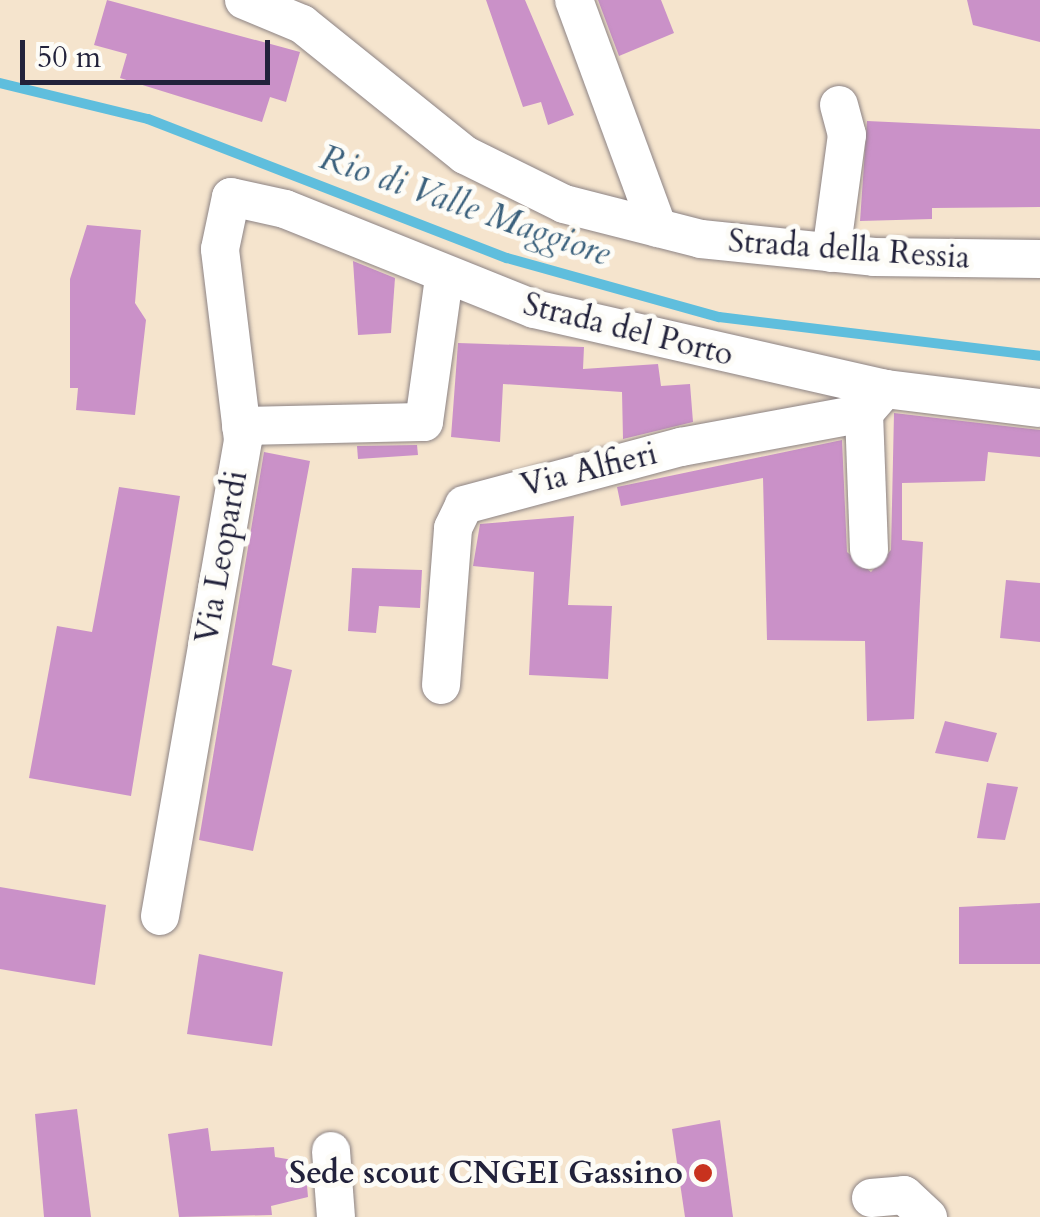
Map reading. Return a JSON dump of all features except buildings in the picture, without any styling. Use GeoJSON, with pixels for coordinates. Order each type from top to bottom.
{"type":"FeatureCollection","features":[{"type":"Feature","properties":{"kind":"street","name":"Strada della Ressia"},"geometry":{"type":"LineString","coordinates":[[244,0],[291,10],[465,155],[564,204],[658,228],[831,253],[1040,259]]}},
{"type":"Feature","properties":{"kind":"street"},"geometry":{"type":"LineString","coordinates":[[574,0],[658,228]]}},
{"type":"Feature","properties":{"kind":"street"},"geometry":{"type":"LineString","coordinates":[[831,253],[848,136],[840,106]]}},
{"type":"Feature","properties":{"kind":"street","name":"Strada del Porto"},"geometry":{"type":"LineString","coordinates":[[231,197],[285,209],[444,277],[534,309],[874,401],[1040,408]]}},
{"type":"Feature","properties":{"kind":"street","name":"Via Leopardi"},"geometry":{"type":"LineString","coordinates":[[160,916],[241,426],[220,248],[231,197]]}},
{"type":"Feature","properties":{"kind":"street"},"geometry":{"type":"LineString","coordinates":[[241,426],[424,422],[444,277]]}},
{"type":"Feature","properties":{"kind":"street"},"geometry":{"type":"LineString","coordinates":[[868,550],[874,401]]}},
{"type":"Feature","properties":{"kind":"street","name":"Via Alfieri"},"geometry":{"type":"LineString","coordinates":[[440,684],[453,528],[464,505],[874,401]]}},
{"type":"Feature","properties":{"kind":"street"},"geometry":{"type":"LineString","coordinates":[[331,1151],[336,1217]]}},
{"type":"Feature","properties":{"kind":"street"},"geometry":{"type":"LineString","coordinates":[[871,1198],[904,1195],[928,1217]]}},
{"type":"Feature","properties":{"kind":"waterway","name":"Rio di Valle Maggiore"},"geometry":{"type":"LineString","coordinates":[[0,83],[148,119],[507,258],[719,317],[1040,356]]}},
{"type":"Feature","properties":{"kind":"place","name":"Sede scout CNGEI Gassino"},"geometry":{"type":"Point","coordinates":[703,1173]}}]}
